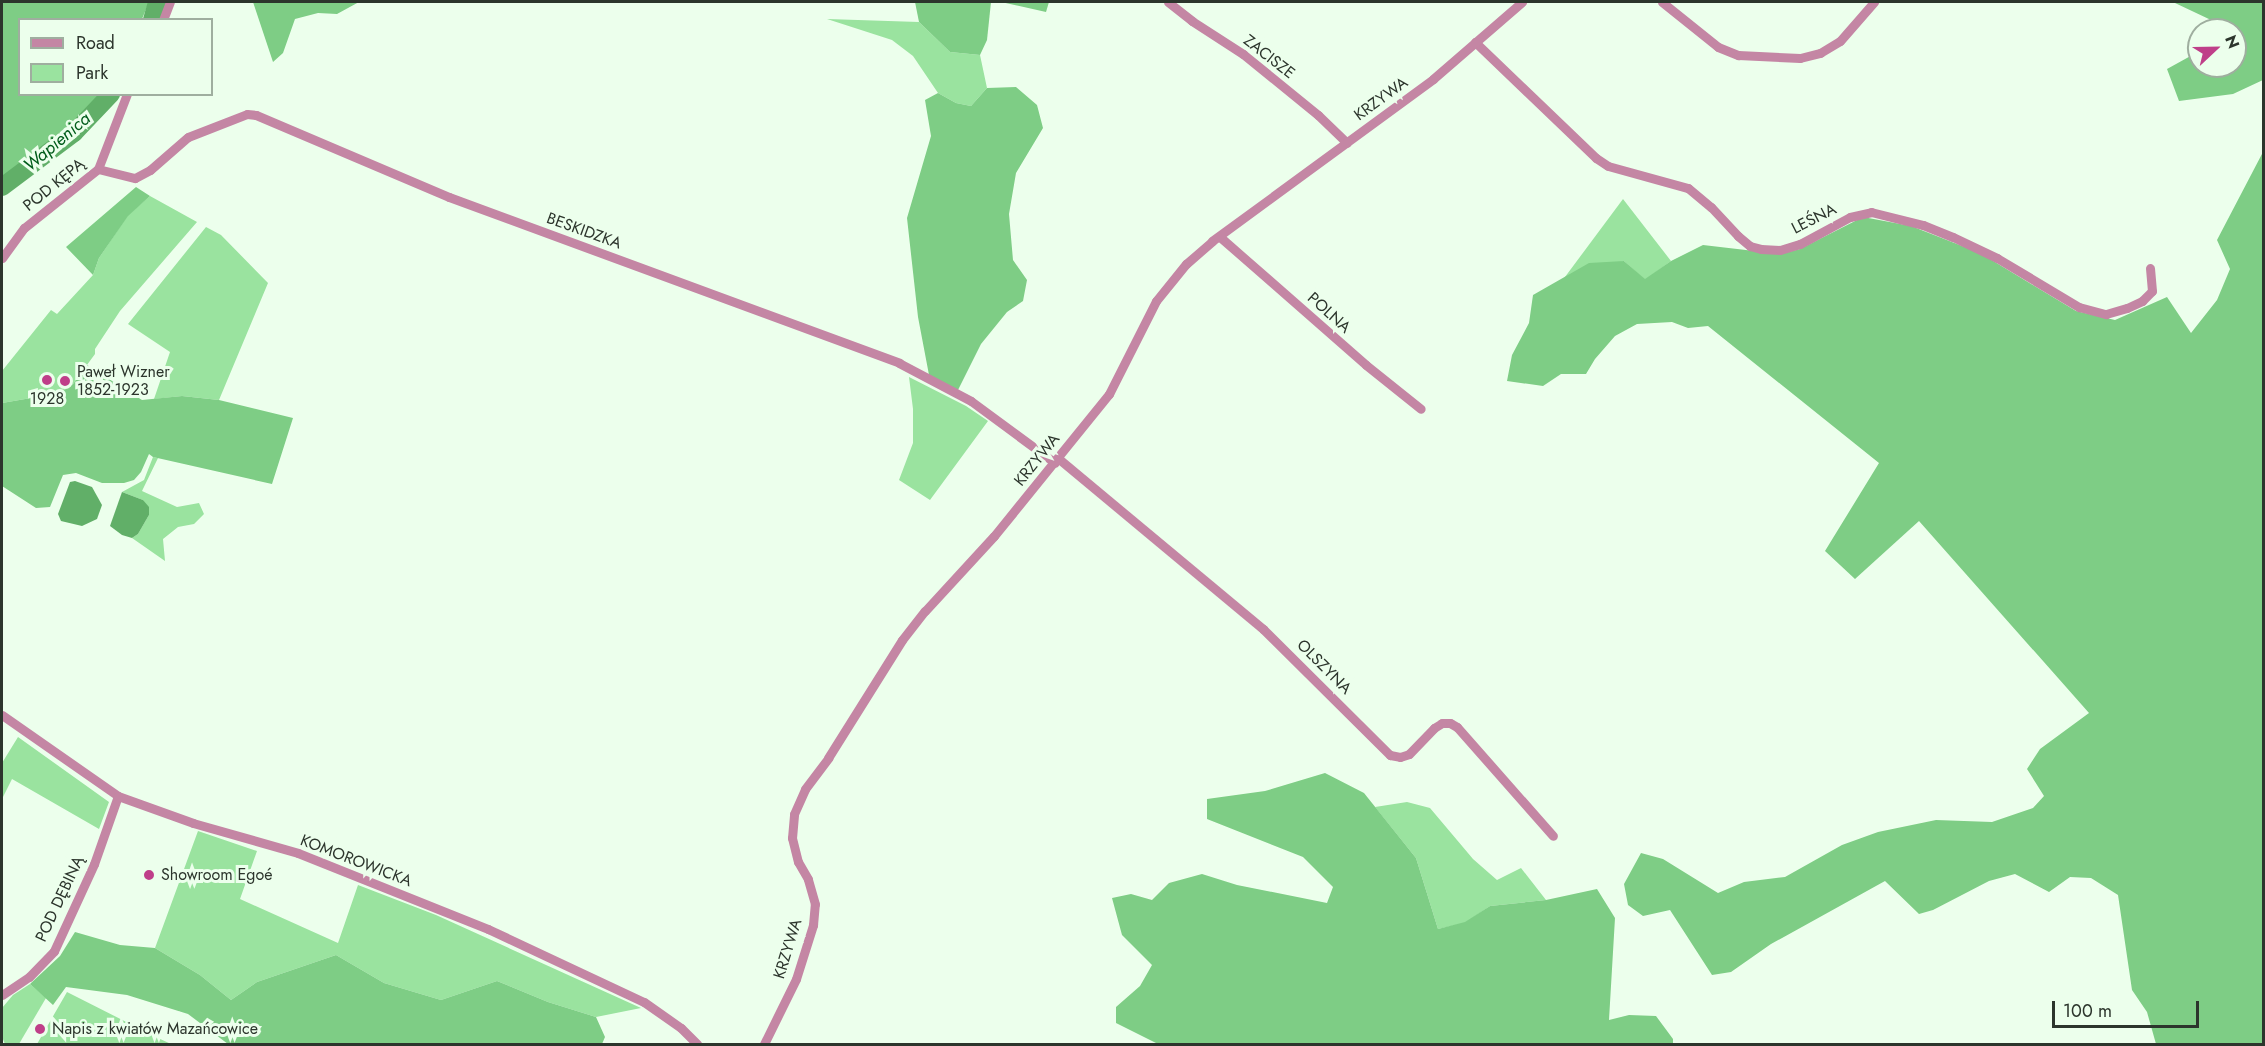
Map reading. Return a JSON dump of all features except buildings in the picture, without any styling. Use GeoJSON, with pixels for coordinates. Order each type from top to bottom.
{"type":"FeatureCollection","features":[{"type":"Feature","properties":{"kind":"street"},"geometry":{"type":"LineString","coordinates":[[164,18],[170,2]]}},
{"type":"Feature","properties":{"kind":"street","name":"ZACISZE"},"geometry":{"type":"LineString","coordinates":[[1168,2],[1192,21],[1243,54],[1318,115],[1347,143]]}},
{"type":"Feature","properties":{"kind":"street","name":"KRZYWA"},"geometry":{"type":"LineString","coordinates":[[764,1044],[796,979],[813,925],[815,904],[808,879],[798,862],[792,838],[794,814],[805,789],[828,758],[902,640],[1057,460],[1109,394],[1124,368],[1135,339],[1167,284],[1186,264],[1433,79],[1522,2]]}},
{"type":"Feature","properties":{"kind":"street"},"geometry":{"type":"LineString","coordinates":[[1662,2],[1718,47],[1738,55],[1800,58],[1820,53],[1840,41],[1874,2]]}},
{"type":"Feature","properties":{"kind":"street","name":"LEŚNA"},"geometry":{"type":"LineString","coordinates":[[1476,42],[1596,158],[1608,166],[1688,188],[1711,207],[1750,246],[1780,250],[1800,244],[1850,217],[1871,212],[1923,225],[1953,237],[1997,258],[2079,307],[2106,314],[2142,301],[2152,291],[2150,268]]}},
{"type":"Feature","properties":{"kind":"street","name":"POD KĘPĄ"},"geometry":{"type":"LineString","coordinates":[[2,258],[24,228],[98,169],[126,96]]}},
{"type":"Feature","properties":{"kind":"street","name":"BESKIDZKA"},"geometry":{"type":"LineString","coordinates":[[98,169],[135,178],[150,170],[188,136],[247,114],[256,115],[449,197],[899,363],[971,401],[1057,460]]}},
{"type":"Feature","properties":{"kind":"street","name":"POLNA"},"geometry":{"type":"LineString","coordinates":[[1220,237],[1366,365],[1421,409]]}},
{"type":"Feature","properties":{"kind":"street","name":"OLSZYNA"},"geometry":{"type":"LineString","coordinates":[[1057,460],[1263,629],[1390,755],[1400,757],[1409,754],[1434,728],[1442,723],[1450,723],[1457,727],[1553,836]]}},
{"type":"Feature","properties":{"kind":"street","name":"KOMOROWICKA"},"geometry":{"type":"LineString","coordinates":[[2,715],[118,796],[193,823],[298,853],[488,929],[644,1002],[681,1028],[697,1044]]}},
{"type":"Feature","properties":{"kind":"street","name":"POD DĘBINĄ"},"geometry":{"type":"LineString","coordinates":[[2,995],[29,977],[54,951],[94,864],[118,796]]}},
{"type":"Feature","properties":{"kind":"green space"},"geometry":{"type":"Polygon","coordinates":[[[827,19],[919,22],[950,52],[980,55],[987,88],[971,106],[956,103],[938,93],[913,56],[892,40],[827,19]]]}},
{"type":"Feature","properties":{"kind":"green space"},"geometry":{"type":"Polygon","coordinates":[[[150,196],[197,222],[120,311],[95,349],[95,354],[73,384],[60,393],[2,403],[2,371],[51,310],[57,314],[93,275],[99,258],[128,215],[150,196]]]}},
{"type":"Feature","properties":{"kind":"green space"},"geometry":{"type":"Polygon","coordinates":[[[1623,199],[1671,261],[1645,280],[1624,261],[1562,281],[1623,199]]]}},
{"type":"Feature","properties":{"kind":"green space"},"geometry":{"type":"Polygon","coordinates":[[[206,227],[221,235],[268,283],[219,400],[182,396],[154,399],[170,352],[128,324],[206,227]]]}},
{"type":"Feature","properties":{"kind":"green space"},"geometry":{"type":"Polygon","coordinates":[[[909,377],[966,406],[988,421],[930,500],[899,480],[913,443],[913,409],[909,377]]]}},
{"type":"Feature","properties":{"kind":"green space"},"geometry":{"type":"Polygon","coordinates":[[[153,457],[158,458],[142,491],[177,507],[199,503],[204,514],[194,524],[178,527],[163,539],[165,561],[132,538],[138,534],[149,515],[143,500],[122,492],[144,480],[153,457]]]}},
{"type":"Feature","properties":{"kind":"green space"},"geometry":{"type":"Polygon","coordinates":[[[18,737],[109,802],[99,829],[12,779],[2,799],[2,763],[18,737]]]}},
{"type":"Feature","properties":{"kind":"green space"},"geometry":{"type":"Polygon","coordinates":[[[1407,802],[1430,808],[1473,859],[1497,880],[1521,868],[1546,900],[1490,906],[1465,923],[1438,929],[1416,858],[1375,807],[1407,802]]]}},
{"type":"Feature","properties":{"kind":"green space"},"geometry":{"type":"Polygon","coordinates":[[[198,831],[257,851],[240,899],[338,943],[358,885],[436,915],[641,1008],[596,1017],[548,1002],[497,981],[441,1000],[384,983],[336,955],[257,982],[231,1000],[200,975],[155,948],[198,831]]]}},
{"type":"Feature","properties":{"kind":"green space"},"geometry":{"type":"Polygon","coordinates":[[[30,984],[46,998],[19,1044],[5,1044],[2,1037],[2,1008],[13,995],[30,984]]]}},
{"type":"Feature","properties":{"kind":"green space"},"geometry":{"type":"Polygon","coordinates":[[[67,992],[158,1038],[171,1044],[37,1044],[67,992]]]}},
{"type":"Feature","properties":{"kind":"shaded area"},"geometry":{"type":"Polygon","coordinates":[[[3,2],[149,2],[142,18],[18,18],[18,96],[100,96],[83,116],[46,148],[2,178],[3,2]]]}},
{"type":"Feature","properties":{"kind":"shaded area"},"geometry":{"type":"Polygon","coordinates":[[[253,2],[359,2],[337,14],[318,13],[295,19],[283,53],[273,62],[253,2]]]}},
{"type":"Feature","properties":{"kind":"shaded area"},"geometry":{"type":"Polygon","coordinates":[[[915,2],[991,2],[987,40],[980,55],[950,52],[919,22],[915,2]]]}},
{"type":"Feature","properties":{"kind":"shaded area"},"geometry":{"type":"Polygon","coordinates":[[[1001,2],[1049,2],[1046,12],[1001,2]]]}},
{"type":"Feature","properties":{"kind":"shaded area"},"geometry":{"type":"Polygon","coordinates":[[[2163,2],[2263,2],[2263,80],[2233,94],[2179,101],[2167,69],[2187,58],[2187,78],[2247,78],[2247,18],[2207,18],[2175,3],[2163,2]]]}},
{"type":"Feature","properties":{"kind":"shaded area"},"geometry":{"type":"Polygon","coordinates":[[[1016,87],[1037,105],[1043,128],[1016,173],[1009,214],[1013,260],[1027,280],[1023,301],[1007,312],[981,344],[958,390],[929,375],[918,317],[907,218],[931,136],[925,100],[938,93],[956,103],[971,106],[987,88],[1016,87]]]}},
{"type":"Feature","properties":{"kind":"shaded area"},"geometry":{"type":"Polygon","coordinates":[[[2263,152],[2263,1044],[2156,1044],[2147,1012],[2132,990],[2118,895],[2091,878],[2070,877],[2049,892],[2015,874],[1989,881],[1933,910],[1919,914],[1885,881],[1771,944],[1731,972],[1712,975],[1670,910],[1643,916],[1628,905],[1624,884],[1641,853],[1663,859],[1718,893],[1744,882],[1785,877],[1842,845],[1878,832],[1936,820],[1992,822],[2033,808],[2044,796],[2027,769],[2040,749],[2089,713],[1919,521],[1855,579],[1825,551],[1879,463],[1708,326],[1688,328],[1672,322],[1637,324],[1615,336],[1595,359],[1586,374],[1561,374],[1543,386],[1507,381],[1512,355],[1529,323],[1533,295],[1589,263],[1624,261],[1645,279],[1671,261],[1703,245],[1780,254],[1800,249],[1863,217],[1911,226],[1980,253],[2076,311],[2115,320],[2167,297],[2191,333],[2217,300],[2230,269],[2217,240],[2263,152]]]}},
{"type":"Feature","properties":{"kind":"shaded area"},"geometry":{"type":"Polygon","coordinates":[[[136,187],[150,196],[128,216],[99,258],[93,275],[66,247],[136,187]]]}},
{"type":"Feature","properties":{"kind":"shaded area"},"geometry":{"type":"Polygon","coordinates":[[[87,365],[142,400],[182,396],[219,400],[293,418],[272,484],[153,457],[149,454],[141,472],[134,480],[124,483],[102,483],[76,473],[63,475],[50,507],[36,508],[2,486],[2,403],[60,393],[73,384],[87,365]]]}},
{"type":"Feature","properties":{"kind":"shaded area"},"geometry":{"type":"Polygon","coordinates":[[[75,481],[92,487],[102,505],[97,519],[82,526],[61,521],[58,514],[70,482],[75,481]]]}},
{"type":"Feature","properties":{"kind":"shaded area"},"geometry":{"type":"Polygon","coordinates":[[[122,492],[143,500],[149,507],[149,515],[138,534],[132,538],[122,535],[110,526],[122,492]]]}},
{"type":"Feature","properties":{"kind":"shaded area"},"geometry":{"type":"Polygon","coordinates":[[[1325,773],[1364,793],[1416,858],[1438,929],[1465,922],[1490,906],[1546,900],[1597,889],[1615,918],[1609,1020],[1629,1015],[1656,1016],[1673,1039],[1673,1044],[1158,1044],[1116,1023],[1116,1007],[1140,986],[1152,965],[1122,935],[1112,898],[1131,894],[1152,900],[1169,883],[1202,874],[1237,885],[1327,903],[1333,887],[1303,857],[1207,819],[1207,799],[1265,791],[1325,773]]]}},
{"type":"Feature","properties":{"kind":"shaded area"},"geometry":{"type":"Polygon","coordinates":[[[75,932],[120,945],[155,948],[200,975],[231,1000],[257,982],[336,955],[384,983],[441,1000],[497,981],[548,1002],[596,1017],[605,1037],[602,1044],[228,1044],[188,1014],[127,995],[66,987],[53,1005],[30,984],[60,956],[75,932]]]}},
{"type":"Feature","properties":{"kind":"waterway","name":"Wapienica"},"geometry":{"type":"LineString","coordinates":[[153,18],[157,2]]}},
{"type":"Feature","properties":{"kind":"waterway","name":"Wapienica"},"geometry":{"type":"LineString","coordinates":[[2,187],[74,133],[109,96]]}},
{"type":"Feature","properties":{"kind":"place","name":"1928"},"geometry":{"type":"Point","coordinates":[47,380]}},
{"type":"Feature","properties":{"kind":"place","name":"Paweł Wizner 1852-1923"},"geometry":{"type":"Point","coordinates":[65,381]}},
{"type":"Feature","properties":{"kind":"place","name":"Showroom Egoé"},"geometry":{"type":"Point","coordinates":[149,875]}},
{"type":"Feature","properties":{"kind":"place","name":"Napis z kwiatów Mazańcowice"},"geometry":{"type":"Point","coordinates":[40,1029]}}]}
